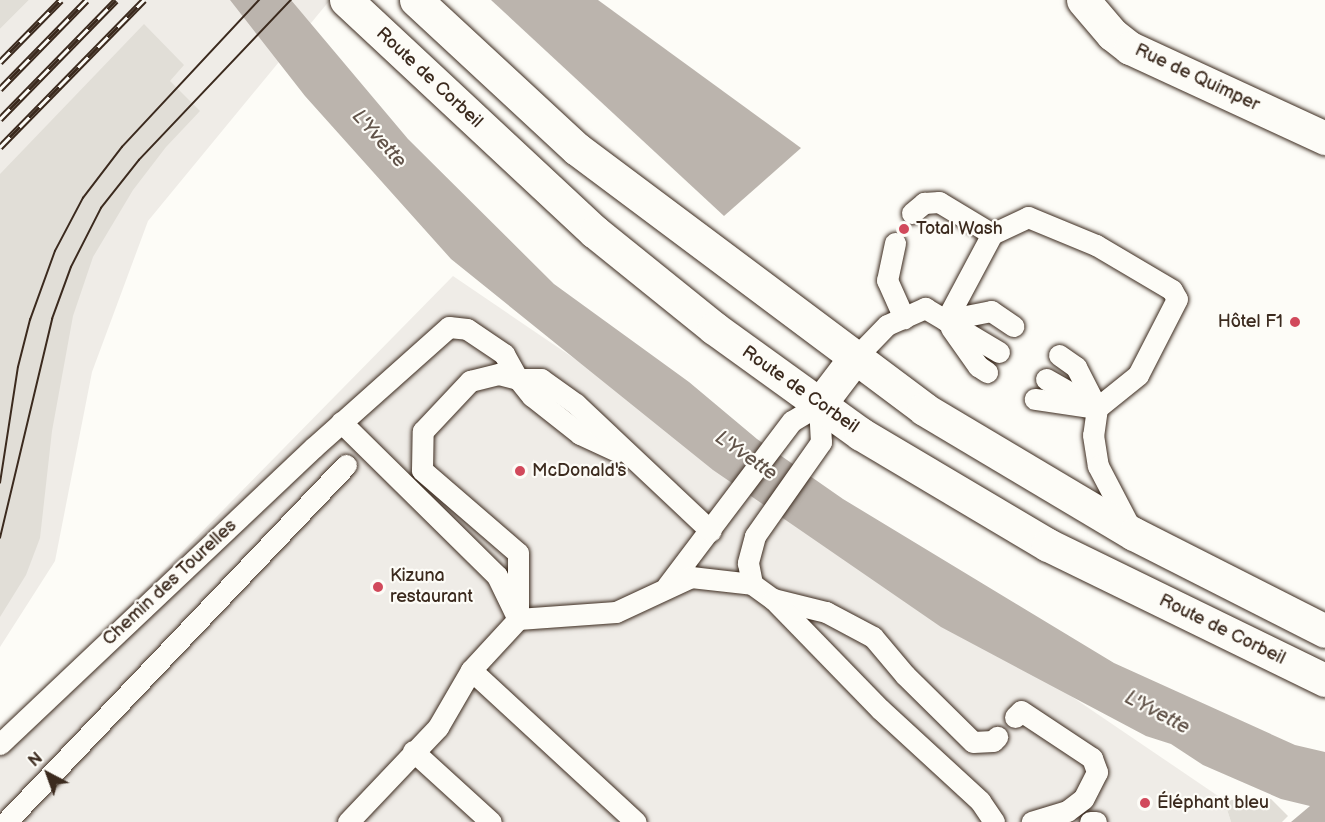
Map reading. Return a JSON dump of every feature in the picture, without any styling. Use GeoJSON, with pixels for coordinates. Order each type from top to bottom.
{"type":"FeatureCollection","features":[{"type":"Feature","properties":{"kind":"main road","name":"Route de Corbeil"},"geometry":{"type":"LineString","coordinates":[[345,0],[595,232],[714,328],[819,405],[893,455],[1048,545],[1325,680]]}},
{"type":"Feature","properties":{"kind":"main road"},"geometry":{"type":"LineString","coordinates":[[416,0],[577,149],[854,359],[940,420],[1134,534],[1325,631]]}},
{"type":"Feature","properties":{"kind":"main road","name":"Rue de Quimper"},"geometry":{"type":"LineString","coordinates":[[1083,0],[1112,34],[1130,48],[1325,138]]}},
{"type":"Feature","properties":{"kind":"main road"},"geometry":{"type":"LineString","coordinates":[[819,405],[854,359]]}},
{"type":"Feature","properties":{"kind":"lane"},"geometry":{"type":"LineString","coordinates":[[912,213],[924,203],[939,202],[992,234]]}},
{"type":"Feature","properties":{"kind":"lane"},"geometry":{"type":"LineString","coordinates":[[946,320],[992,234],[1028,217],[1096,246],[1172,290],[1177,299],[1138,375],[1097,408],[1035,399]]}},
{"type":"Feature","properties":{"kind":"lane"},"geometry":{"type":"LineString","coordinates":[[895,243],[887,280],[904,318]]}},
{"type":"Feature","properties":{"kind":"lane"},"geometry":{"type":"LineString","coordinates":[[854,359],[887,325],[925,308],[999,352]]}},
{"type":"Feature","properties":{"kind":"lane"},"geometry":{"type":"LineString","coordinates":[[946,320],[990,311],[1013,326]]}},
{"type":"Feature","properties":{"kind":"lane"},"geometry":{"type":"LineString","coordinates":[[946,320],[978,366],[987,372]]}},
{"type":"Feature","properties":{"kind":"lane","name":"Chemin des Tourelles"},"geometry":{"type":"LineString","coordinates":[[0,744],[341,422],[449,327],[467,329],[504,354],[518,379]]}},
{"type":"Feature","properties":{"kind":"lane"},"geometry":{"type":"LineString","coordinates":[[1059,355],[1076,367],[1097,408],[1093,435],[1098,466],[1134,534]]}},
{"type":"Feature","properties":{"kind":"lane"},"geometry":{"type":"LineString","coordinates":[[348,822],[413,751],[438,728],[471,670],[518,619],[518,553],[422,470],[423,431],[470,381],[499,374],[518,379],[541,379],[576,404],[711,531]]}},
{"type":"Feature","properties":{"kind":"lane"},"geometry":{"type":"LineString","coordinates":[[1046,379],[1097,408]]}},
{"type":"Feature","properties":{"kind":"lane"},"geometry":{"type":"LineString","coordinates":[[663,591],[711,531],[792,421],[819,405],[821,442],[755,536],[748,563],[752,584]]}},
{"type":"Feature","properties":{"kind":"lane"},"geometry":{"type":"LineString","coordinates":[[341,422],[497,576],[518,619]]}},
{"type":"Feature","properties":{"kind":"lane"},"geometry":{"type":"LineString","coordinates":[[6,822],[346,465]]}},
{"type":"Feature","properties":{"kind":"lane"},"geometry":{"type":"LineString","coordinates":[[518,619],[616,612],[691,577],[752,584],[773,598],[880,709],[980,801],[994,822]]}},
{"type":"Feature","properties":{"kind":"lane"},"geometry":{"type":"LineString","coordinates":[[773,598],[826,612],[873,637],[905,675],[973,742],[993,741],[997,736]]}},
{"type":"Feature","properties":{"kind":"lane"},"geometry":{"type":"LineString","coordinates":[[471,670],[636,822]]}},
{"type":"Feature","properties":{"kind":"lane"},"geometry":{"type":"LineString","coordinates":[[1015,717],[1021,711],[1092,758],[1097,772],[1083,799],[1067,811],[1032,822]]}},
{"type":"Feature","properties":{"kind":"lane"},"geometry":{"type":"LineString","coordinates":[[413,751],[491,822]]}},
{"type":"Feature","properties":{"kind":"lane"},"geometry":{"type":"LineString","coordinates":[[1090,822],[1096,822]]}},
{"type":"Feature","properties":{"kind":"shaded area"},"geometry":{"type":"Polygon","coordinates":[[[0,0],[29,0],[0,29],[0,0]]]}},
{"type":"Feature","properties":{"kind":"shaded area"},"geometry":{"type":"Polygon","coordinates":[[[29,0],[330,0],[148,221],[92,372],[55,561],[0,647],[0,29],[29,0]]]}},
{"type":"Feature","properties":{"kind":"shaded area"},"geometry":{"type":"Polygon","coordinates":[[[144,24],[184,65],[170,81],[200,111],[166,147],[133,190],[93,257],[73,316],[52,431],[40,538],[26,575],[0,617],[0,174],[144,24]]]}},
{"type":"Feature","properties":{"kind":"shaded area"},"geometry":{"type":"Polygon","coordinates":[[[453,276],[1224,800],[1231,822],[0,822],[0,737],[453,276]]]}},
{"type":"Feature","properties":{"kind":"shaded area"},"geometry":{"type":"Polygon","coordinates":[[[1271,799],[1288,816],[1282,822],[1231,822],[1224,800],[1271,799]]]}},
{"type":"Feature","properties":{"kind":"water","name":"L'Yvette"},"geometry":{"type":"Polygon","coordinates":[[[230,0],[291,0],[408,139],[554,284],[689,382],[757,439],[843,499],[1114,663],[1295,745],[1325,752],[1325,822],[1291,822],[1310,806],[1281,799],[1203,765],[1171,744],[1146,736],[941,627],[713,470],[451,259],[305,96],[230,0]]]}},
{"type":"Feature","properties":{"kind":"water"},"geometry":{"type":"Polygon","coordinates":[[[491,0],[598,0],[801,148],[724,216],[491,0]]]}},
{"type":"Feature","properties":{"kind":"tram line"},"geometry":{"type":"LineString","coordinates":[[0,483],[18,367],[30,320],[55,251],[83,198],[122,147],[259,0]]}},
{"type":"Feature","properties":{"kind":"tram line"},"geometry":{"type":"LineString","coordinates":[[0,538],[52,319],[71,267],[101,208],[139,160],[291,0]]}},
{"type":"Feature","properties":{"kind":"railway"},"geometry":{"type":"LineString","coordinates":[[0,62],[61,0]]}},
{"type":"Feature","properties":{"kind":"railway"},"geometry":{"type":"LineString","coordinates":[[0,89],[87,0]]}},
{"type":"Feature","properties":{"kind":"railway"},"geometry":{"type":"LineString","coordinates":[[0,119],[116,0]]}},
{"type":"Feature","properties":{"kind":"railway"},"geometry":{"type":"LineString","coordinates":[[0,147],[144,0]]}},
{"type":"Feature","properties":{"kind":"place","name":"Total Wash"},"geometry":{"type":"Point","coordinates":[904,229]}},
{"type":"Feature","properties":{"kind":"place","name":"Hôtel F1"},"geometry":{"type":"Point","coordinates":[1295,322]}},
{"type":"Feature","properties":{"kind":"place","name":"McDonald's"},"geometry":{"type":"Point","coordinates":[520,471]}},
{"type":"Feature","properties":{"kind":"place","name":"Kizuna restaurant"},"geometry":{"type":"Point","coordinates":[378,587]}},
{"type":"Feature","properties":{"kind":"place","name":"Éléphant bleu"},"geometry":{"type":"Point","coordinates":[1145,803]}}]}
